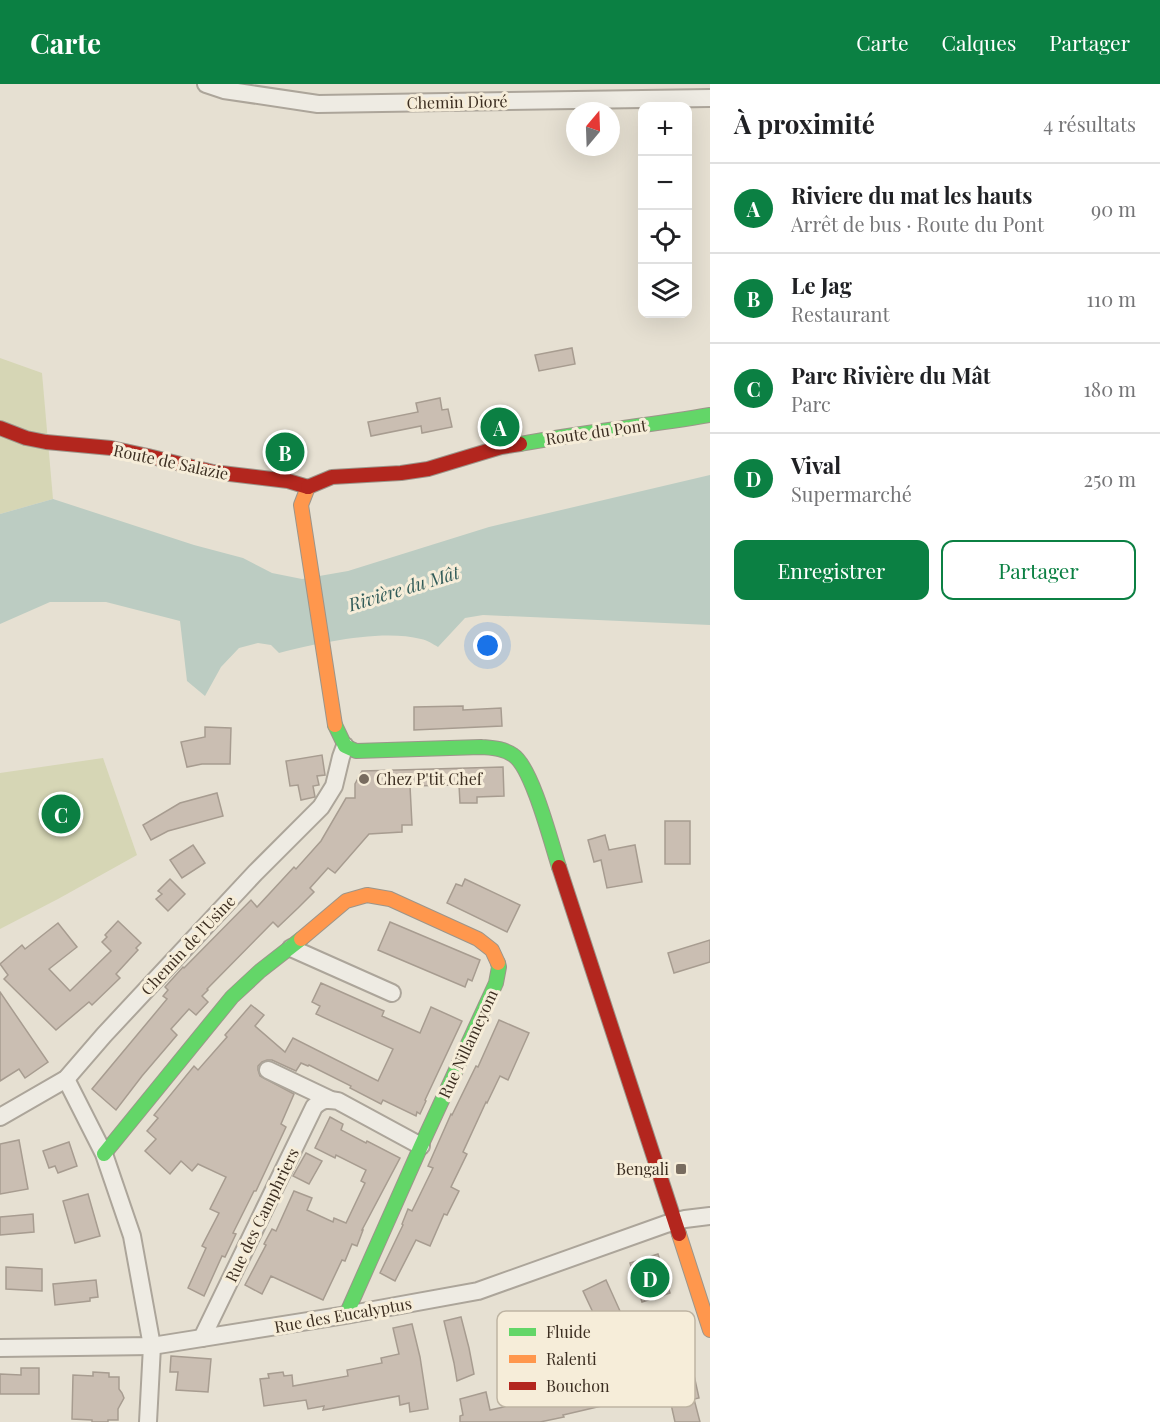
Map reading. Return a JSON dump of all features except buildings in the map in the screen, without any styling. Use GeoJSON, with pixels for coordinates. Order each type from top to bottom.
{"type":"FeatureCollection","features":[{"type":"Feature","properties":{"kind":"main road","name":"Route du Pont"},"geometry":{"type":"LineString","coordinates":[[308,488],[332,477],[401,473],[428,468],[501,447],[710,415]]}},
{"type":"Feature","properties":{"kind":"main road","name":"Route de Salazie"},"geometry":{"type":"LineString","coordinates":[[0,428],[35,440],[119,449],[228,475],[297,483],[308,488]]}},
{"type":"Feature","properties":{"kind":"main road"},"geometry":{"type":"LineString","coordinates":[[308,488],[301,505],[335,725],[345,746],[356,751],[500,748],[513,754],[523,763],[710,1330]]}},
{"type":"Feature","properties":{"kind":"main road","name":"Rue Nillameyom"},"geometry":{"type":"LineString","coordinates":[[104,1154],[232,997],[260,971],[346,902],[367,895],[390,899],[478,939],[492,950],[499,967],[496,983],[346,1315]]}},
{"type":"Feature","properties":{"kind":"street","name":"Chemin Dioré"},"geometry":{"type":"LineString","coordinates":[[206,84],[224,90],[318,104],[710,98]]}},
{"type":"Feature","properties":{"kind":"street","name":"Chemin de l'Usine"},"geometry":{"type":"LineString","coordinates":[[0,1118],[66,1079],[247,881],[321,807],[334,786],[345,746]]}},
{"type":"Feature","properties":{"kind":"street"},"geometry":{"type":"LineString","coordinates":[[291,948],[392,993]]}},
{"type":"Feature","properties":{"kind":"street"},"geometry":{"type":"LineString","coordinates":[[268,1070],[328,1099],[338,1101],[421,1146]]}},
{"type":"Feature","properties":{"kind":"street"},"geometry":{"type":"LineString","coordinates":[[66,1079],[104,1154],[132,1236],[152,1346],[148,1422]]}},
{"type":"Feature","properties":{"kind":"street","name":"Rue des Camphriers"},"geometry":{"type":"LineString","coordinates":[[202,1338],[314,1107],[320,1101],[328,1099]]}},
{"type":"Feature","properties":{"kind":"street","name":"Rue des Eucalyptus"},"geometry":{"type":"LineString","coordinates":[[0,1348],[152,1346],[478,1291],[675,1222],[710,1216]]}},
{"type":"Feature","properties":{"kind":"green space"},"geometry":{"type":"Polygon","coordinates":[[[0,358],[42,373],[53,499],[0,514],[0,358]]]}},
{"type":"Feature","properties":{"kind":"green space"},"geometry":{"type":"Polygon","coordinates":[[[103,758],[137,855],[0,929],[0,773],[103,758]]]}},
{"type":"Feature","properties":{"kind":"water","name":"Rivière du Mât"},"geometry":{"type":"Polygon","coordinates":[[[710,475],[710,625],[483,615],[465,618],[438,647],[430,642],[405,636],[350,638],[279,653],[271,645],[258,643],[239,648],[221,667],[205,696],[187,681],[180,621],[106,602],[50,602],[0,624],[0,514],[53,499],[194,545],[243,558],[272,573],[302,579],[348,571],[489,527],[710,475]]]}},
{"type":"Feature","properties":{"kind":"traffic: fast"},"geometry":{"type":"LineString","coordinates":[[520,444],[710,415]]}},
{"type":"Feature","properties":{"kind":"traffic: fast"},"geometry":{"type":"LineString","coordinates":[[335,725],[345,746],[356,751],[481,747],[493,748],[513,755],[520,762],[534,789],[559,867]]}},
{"type":"Feature","properties":{"kind":"traffic: fast"},"geometry":{"type":"LineString","coordinates":[[104,1154],[232,997],[260,971],[301,939]]}},
{"type":"Feature","properties":{"kind":"traffic: fast"},"geometry":{"type":"LineString","coordinates":[[346,1315],[496,983],[498,963]]}},
{"type":"Feature","properties":{"kind":"traffic: slow"},"geometry":{"type":"LineString","coordinates":[[308,487],[301,505],[335,725]]}},
{"type":"Feature","properties":{"kind":"traffic: slow"},"geometry":{"type":"LineString","coordinates":[[301,939],[346,901],[367,895],[390,899],[478,939],[492,950],[498,963]]}},
{"type":"Feature","properties":{"kind":"traffic: slow"},"geometry":{"type":"LineString","coordinates":[[679,1234],[710,1330]]}},
{"type":"Feature","properties":{"kind":"traffic: jam"},"geometry":{"type":"LineString","coordinates":[[0,428],[26,438],[46,442],[111,448],[213,472],[288,481],[308,487]]}},
{"type":"Feature","properties":{"kind":"traffic: jam"},"geometry":{"type":"LineString","coordinates":[[308,487],[332,477],[428,469],[501,447],[520,444]]}},
{"type":"Feature","properties":{"kind":"traffic: jam"},"geometry":{"type":"LineString","coordinates":[[559,867],[679,1234]]}},
{"type":"Feature","properties":{"kind":"place","name":"Riviere du mat les hauts"},"geometry":{"type":"Point","coordinates":[500,427]}},
{"type":"Feature","properties":{"kind":"place","name":"Le Jag"},"geometry":{"type":"Point","coordinates":[285,452]}},
{"type":"Feature","properties":{"kind":"place","name":"Chez P'tit Chef"},"geometry":{"type":"Point","coordinates":[364,779]}},
{"type":"Feature","properties":{"kind":"place","name":"Parc Rivière du Mât"},"geometry":{"type":"Point","coordinates":[61,814]}},
{"type":"Feature","properties":{"kind":"place","name":"Bengali"},"geometry":{"type":"Point","coordinates":[681,1169]}},
{"type":"Feature","properties":{"kind":"place","name":"Vival"},"geometry":{"type":"Point","coordinates":[650,1278]}}]}
